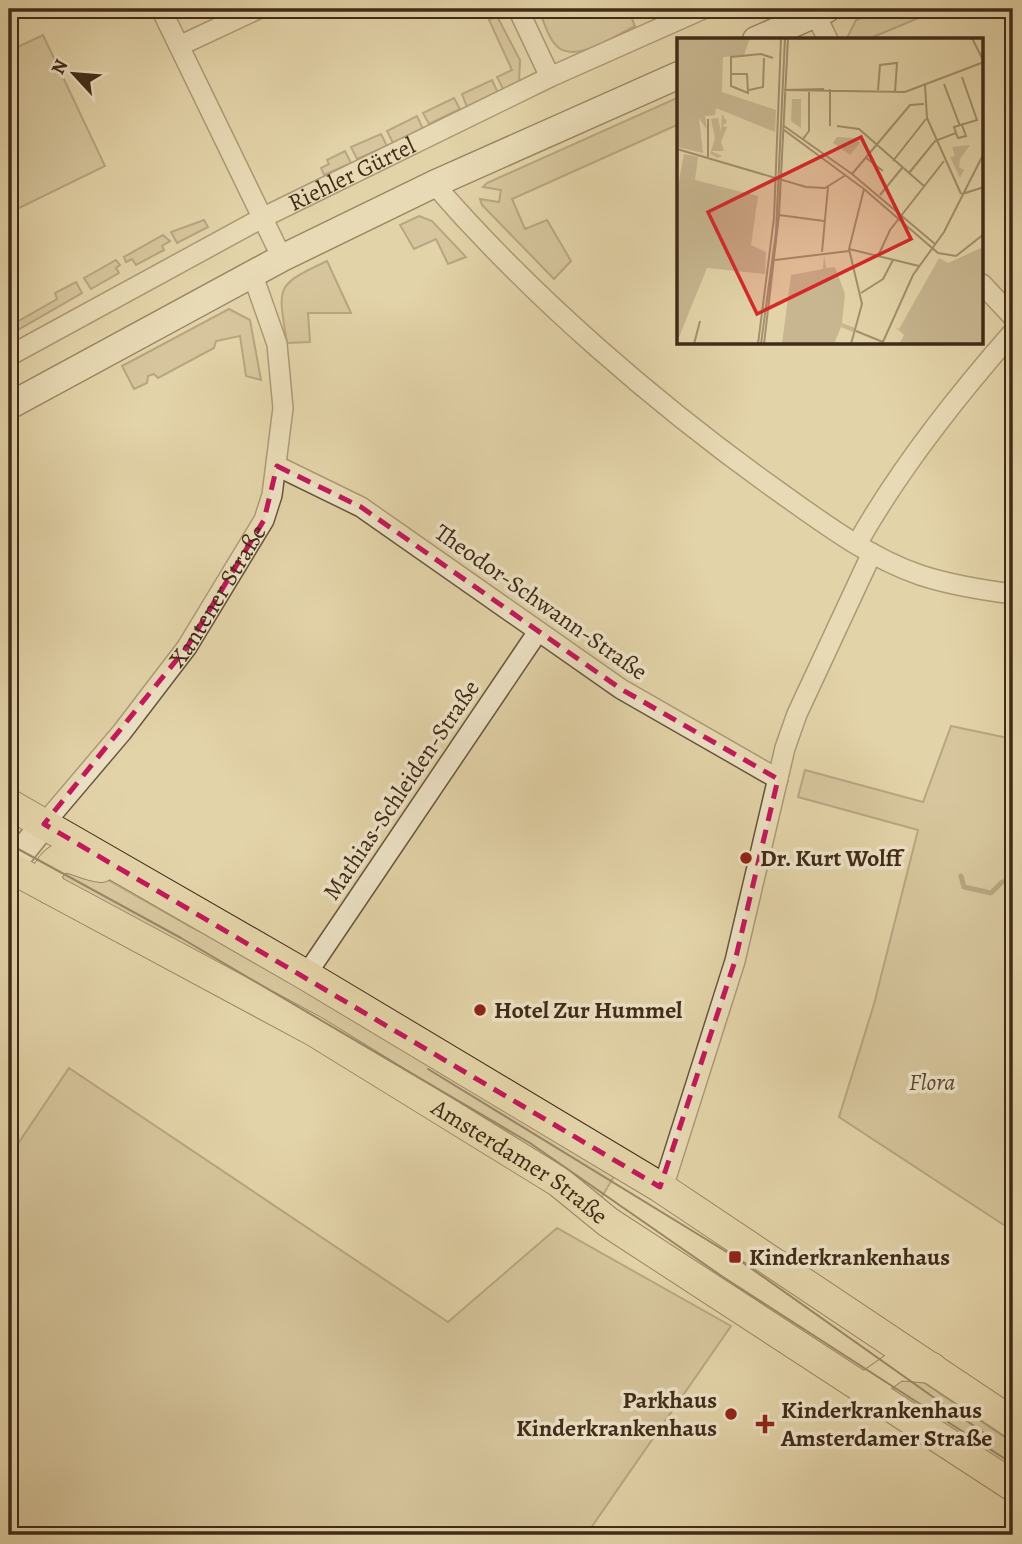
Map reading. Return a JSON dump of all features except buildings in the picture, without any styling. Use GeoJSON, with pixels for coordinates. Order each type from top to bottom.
{"type":"FeatureCollection","features":[{"type":"Feature","properties":{"kind":"main road","name":"Amsterdamer Straße"},"geometry":{"type":"LineString","coordinates":[[9,804],[306,975],[660,1187],[1013,1423]]}},
{"type":"Feature","properties":{"kind":"main road"},"geometry":{"type":"LineString","coordinates":[[50,889],[46,876],[51,866],[68,857],[95,866],[122,869]]}},
{"type":"Feature","properties":{"kind":"main road","name":"Amsterdamer Straße"},"geometry":{"type":"LineString","coordinates":[[9,867],[314,1031],[559,1181],[608,1222],[1013,1486]]}},
{"type":"Feature","properties":{"kind":"main road"},"geometry":{"type":"LineString","coordinates":[[864,1389],[898,1365],[932,1368]]}},
{"type":"Feature","properties":{"kind":"street"},"geometry":{"type":"LineString","coordinates":[[161,9],[282,258]]}},
{"type":"Feature","properties":{"kind":"street"},"geometry":{"type":"LineString","coordinates":[[179,46],[258,9]]}},
{"type":"Feature","properties":{"kind":"street"},"geometry":{"type":"LineString","coordinates":[[518,9],[550,77]]}},
{"type":"Feature","properties":{"kind":"street","name":"Riehler Gürtel"},"geometry":{"type":"LineString","coordinates":[[9,356],[262,218],[550,77],[703,9]]}},
{"type":"Feature","properties":{"kind":"street"},"geometry":{"type":"LineString","coordinates":[[760,38],[819,10],[827,38]]}},
{"type":"Feature","properties":{"kind":"street","name":"Riehler Gürtel"},"geometry":{"type":"LineString","coordinates":[[9,406],[282,258],[434,184],[677,76]]}},
{"type":"Feature","properties":{"kind":"street"},"geometry":{"type":"LineString","coordinates":[[434,184],[488,246],[602,349],[724,453],[864,549],[919,575],[965,587],[1013,594]]}},
{"type":"Feature","properties":{"kind":"street","name":"Xantener Straße"},"geometry":{"type":"LineString","coordinates":[[9,867],[122,732],[187,647],[264,520],[277,466],[283,408],[277,344],[252,274]]}},
{"type":"Feature","properties":{"kind":"street"},"geometry":{"type":"LineString","coordinates":[[984,286],[1013,317]]}},
{"type":"Feature","properties":{"kind":"street"},"geometry":{"type":"LineString","coordinates":[[660,1187],[667,1175],[735,961],[778,779],[797,713],[864,549],[874,512],[967,386],[1013,332]]}},
{"type":"Feature","properties":{"kind":"street","name":"Theodor-Schwann-Straße"},"geometry":{"type":"LineString","coordinates":[[277,466],[361,507],[537,633],[621,689],[778,779]]}},
{"type":"Feature","properties":{"kind":"street","name":"Mathias-Schleiden-Straße"},"geometry":{"type":"LineString","coordinates":[[306,975],[537,633]]}},
{"type":"Feature","properties":{"kind":"highlighted area"},"geometry":{"type":"Polygon","coordinates":[[[277,466],[361,507],[621,689],[778,779],[735,961],[660,1187],[44,824],[187,647],[264,520],[277,466]]]}},
{"type":"Feature","properties":{"kind":"green space"},"geometry":{"type":"Polygon","coordinates":[[[538,9],[628,9],[635,26],[587,50],[567,51],[559,48],[552,40],[538,9]]]}},
{"type":"Feature","properties":{"kind":"green space"},"geometry":{"type":"Polygon","coordinates":[[[884,9],[918,9],[921,17],[871,38],[847,38],[856,20],[884,9]]]}},
{"type":"Feature","properties":{"kind":"green space"},"geometry":{"type":"Polygon","coordinates":[[[497,16],[520,60],[519,82],[504,91],[497,77],[512,70],[489,20],[497,16]]]}},
{"type":"Feature","properties":{"kind":"green space"},"geometry":{"type":"Polygon","coordinates":[[[43,35],[105,166],[9,213],[9,51],[43,35]]]}},
{"type":"Feature","properties":{"kind":"green space"},"geometry":{"type":"Polygon","coordinates":[[[492,80],[498,93],[467,107],[462,94],[492,80]]]}},
{"type":"Feature","properties":{"kind":"green space"},"geometry":{"type":"Polygon","coordinates":[[[454,98],[460,109],[429,124],[423,113],[454,98]]]}},
{"type":"Feature","properties":{"kind":"green space"},"geometry":{"type":"Polygon","coordinates":[[[677,98],[677,125],[512,199],[525,229],[547,220],[571,261],[554,279],[482,205],[480,199],[499,202],[501,190],[483,187],[677,98]]]}},
{"type":"Feature","properties":{"kind":"green space"},"geometry":{"type":"Polygon","coordinates":[[[417,116],[423,129],[393,143],[387,131],[417,116]]]}},
{"type":"Feature","properties":{"kind":"green space"},"geometry":{"type":"Polygon","coordinates":[[[381,134],[387,146],[357,159],[351,147],[381,134]]]}},
{"type":"Feature","properties":{"kind":"green space"},"geometry":{"type":"Polygon","coordinates":[[[345,151],[351,163],[324,175],[321,168],[329,164],[327,160],[345,151]]]}},
{"type":"Feature","properties":{"kind":"green space"},"geometry":{"type":"Polygon","coordinates":[[[419,216],[432,221],[466,257],[448,264],[436,239],[414,249],[400,225],[419,216]]]}},
{"type":"Feature","properties":{"kind":"green space"},"geometry":{"type":"Polygon","coordinates":[[[204,220],[208,227],[177,243],[171,232],[204,220]]]}},
{"type":"Feature","properties":{"kind":"green space"},"geometry":{"type":"Polygon","coordinates":[[[163,235],[170,241],[162,246],[164,250],[136,265],[132,259],[126,262],[124,257],[163,235]]]}},
{"type":"Feature","properties":{"kind":"green space"},"geometry":{"type":"Polygon","coordinates":[[[116,260],[120,265],[116,268],[119,273],[91,289],[84,278],[116,260]]]}},
{"type":"Feature","properties":{"kind":"green space"},"geometry":{"type":"Polygon","coordinates":[[[327,261],[351,313],[308,313],[310,342],[287,343],[282,310],[284,290],[297,276],[327,261]]]}},
{"type":"Feature","properties":{"kind":"green space"},"geometry":{"type":"Polygon","coordinates":[[[76,282],[82,293],[9,335],[9,320],[12,318],[15,323],[57,299],[55,293],[76,282]]]}},
{"type":"Feature","properties":{"kind":"green space"},"geometry":{"type":"Polygon","coordinates":[[[229,309],[250,320],[261,380],[246,376],[240,336],[216,341],[214,348],[158,378],[154,374],[148,376],[147,383],[134,389],[122,366],[229,309]]]}},
{"type":"Feature","properties":{"kind":"green space","name":"Flora"},"geometry":{"type":"Polygon","coordinates":[[[951,726],[1013,739],[1013,1231],[839,1117],[874,1004],[918,830],[798,797],[805,770],[923,802],[951,726]]]}},
{"type":"Feature","properties":{"kind":"green space"},"geometry":{"type":"Polygon","coordinates":[[[78,863],[191,927],[231,945],[615,1175],[598,1203],[56,881],[65,866],[78,863]]]}},
{"type":"Feature","properties":{"kind":"green space"},"geometry":{"type":"Polygon","coordinates":[[[69,1068],[448,1322],[557,1228],[731,1326],[586,1535],[9,1535],[9,1157],[69,1068]]]}},
{"type":"Feature","properties":{"kind":"green space"},"geometry":{"type":"Polygon","coordinates":[[[914,1376],[1013,1443],[1013,1474],[902,1401],[893,1388],[900,1377],[914,1376]]]}},
{"type":"Feature","properties":{"kind":"waterway"},"geometry":{"type":"LineString","coordinates":[[961,876],[964,887],[991,893],[1002,882],[1013,881]]}},
{"type":"Feature","properties":{"kind":"tram line"},"geometry":{"type":"LineString","coordinates":[[9,844],[181,938],[530,1143],[723,1277],[1013,1464]]}},
{"type":"Feature","properties":{"kind":"tram line"},"geometry":{"type":"LineString","coordinates":[[428,1069],[735,1257],[984,1433]]}},
{"type":"Feature","properties":{"kind":"place","name":"Dr. Kurt Wolff"},"geometry":{"type":"Point","coordinates":[746,858]}},
{"type":"Feature","properties":{"kind":"place","name":"Hotel Zur Hummel"},"geometry":{"type":"Point","coordinates":[480,1010]}},
{"type":"Feature","properties":{"kind":"place","name":"Kinderkrankenhaus"},"geometry":{"type":"Point","coordinates":[735,1257]}},
{"type":"Feature","properties":{"kind":"place","name":"Parkhaus Kinderkrankenhaus"},"geometry":{"type":"Point","coordinates":[731,1414]}},
{"type":"Feature","properties":{"kind":"place","name":"Kinderkrankenhaus Amsterdamer Straße"},"geometry":{"type":"Point","coordinates":[765,1424]}}]}
